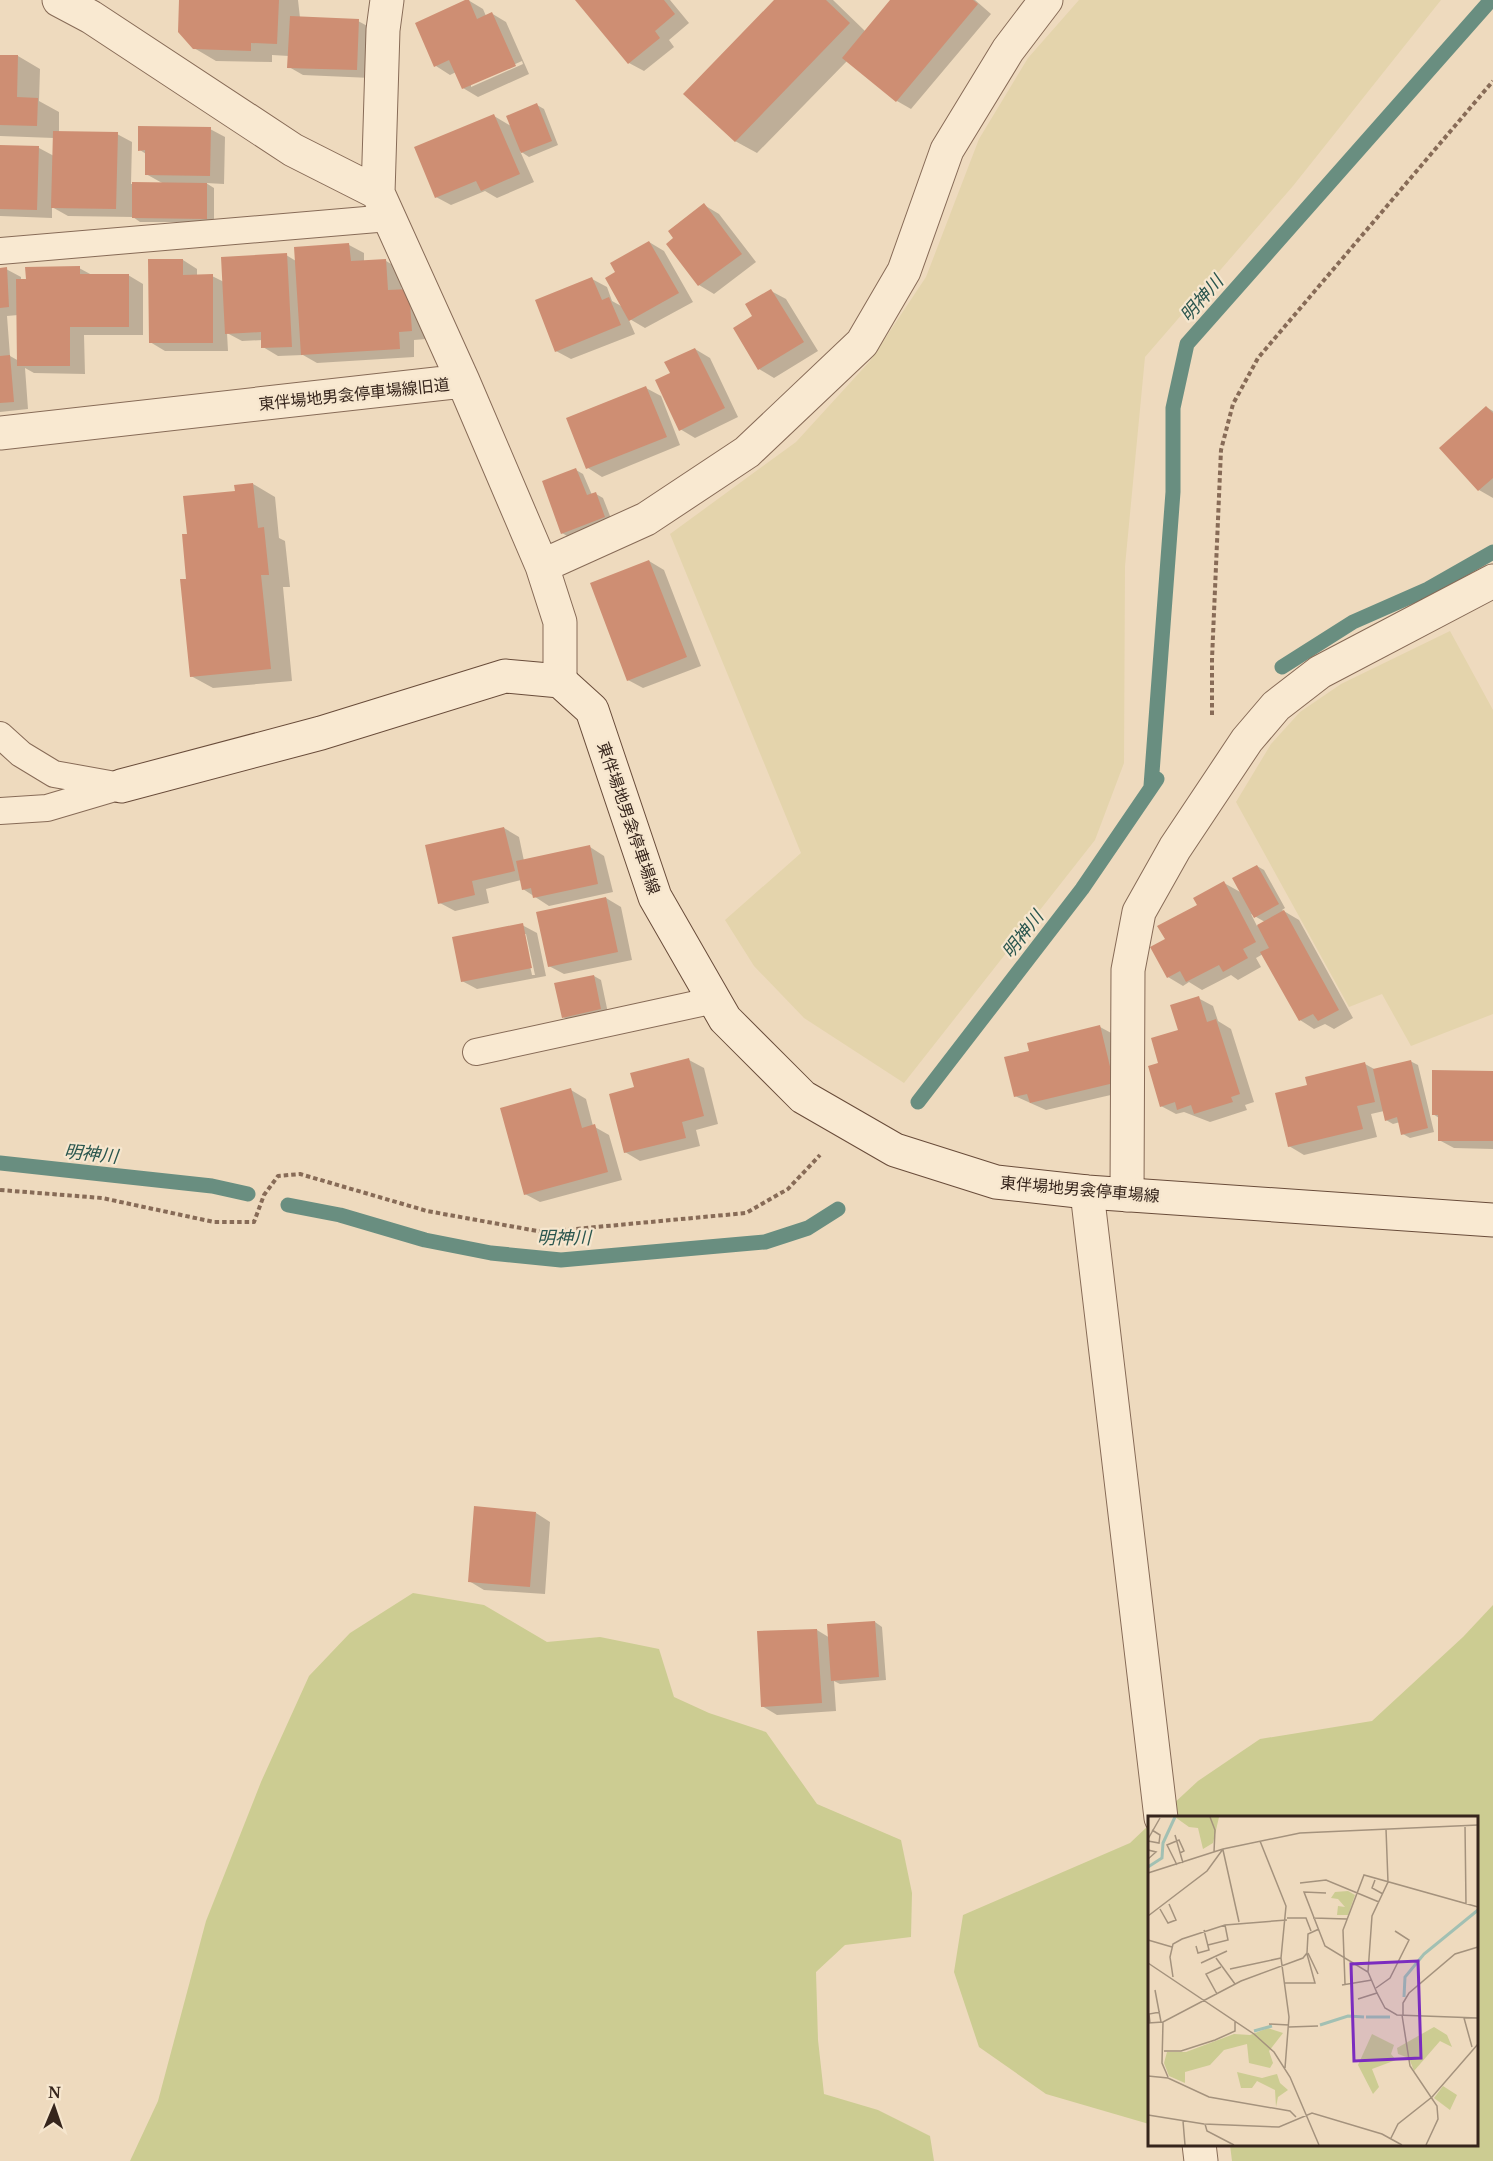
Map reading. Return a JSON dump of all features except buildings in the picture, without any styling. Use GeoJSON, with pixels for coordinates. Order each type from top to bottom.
{"type":"FeatureCollection","features":[{"type":"Feature","properties":{"kind":"street"},"geometry":{"type":"LineString","coordinates":[[59,0],[91,17],[293,150],[383,206]]}},
{"type":"Feature","properties":{"kind":"street"},"geometry":{"type":"LineString","coordinates":[[387,0],[383,30],[383,206],[463,381]]}},
{"type":"Feature","properties":{"kind":"street"},"geometry":{"type":"LineString","coordinates":[[542,566],[646,519],[747,452],[862,343],[904,271],[947,150],[1008,50],[1046,0]]}},
{"type":"Feature","properties":{"kind":"street","name":"東伴場地男衾停車場線旧道"},"geometry":{"type":"LineString","coordinates":[[0,434],[463,381],[542,566],[561,622],[560,681]]}},
{"type":"Feature","properties":{"kind":"street"},"geometry":{"type":"LineString","coordinates":[[1127,1195],[1128,970],[1139,912],[1175,848],[1247,740],[1276,706],[1320,672],[1493,581]]}},
{"type":"Feature","properties":{"kind":"street"},"geometry":{"type":"LineString","coordinates":[[121,786],[321,733],[506,676],[560,681]]}},
{"type":"Feature","properties":{"kind":"street","name":"東伴場地男衾停車場線"},"geometry":{"type":"LineString","coordinates":[[560,681],[592,711],[655,897],[725,1019],[803,1096],[849,1124],[895,1150],[996,1182],[1127,1195],[1493,1220]]}},
{"type":"Feature","properties":{"kind":"street"},"geometry":{"type":"LineString","coordinates":[[1088,1192],[1161,1816]]}},
{"type":"Feature","properties":{"kind":"street"},"geometry":{"type":"LineString","coordinates":[[1199,2146],[1201,2161]]}},
{"type":"Feature","properties":{"kind":"lane"},"geometry":{"type":"LineString","coordinates":[[0,252],[383,206]]}},
{"type":"Feature","properties":{"kind":"lane"},"geometry":{"type":"LineString","coordinates":[[0,735],[21,754],[54,774],[121,786]]}},
{"type":"Feature","properties":{"kind":"lane"},"geometry":{"type":"LineString","coordinates":[[0,811],[47,808],[121,786]]}},
{"type":"Feature","properties":{"kind":"lane"},"geometry":{"type":"LineString","coordinates":[[476,1052],[714,1000]]}},
{"type":"Feature","properties":{"kind":"path"},"geometry":{"type":"LineString","coordinates":[[1212,727],[1212,659],[1221,450],[1233,404],[1258,358],[1493,81]]}},
{"type":"Feature","properties":{"kind":"path"},"geometry":{"type":"LineString","coordinates":[[0,1190],[102,1198],[214,1222],[254,1222],[264,1195],[278,1176],[300,1174],[427,1211],[543,1232],[746,1213],[788,1189],[849,1124]]}},
{"type":"Feature","properties":{"kind":"shaded area"},"geometry":{"type":"Polygon","coordinates":[[[1079,0],[1441,0],[1293,186],[1145,357],[1125,566],[1124,763],[1095,840],[904,1083],[804,1018],[754,966],[725,920],[801,853],[670,534],[796,442],[870,361],[926,277],[979,139],[1028,58],[1079,0]]]}},
{"type":"Feature","properties":{"kind":"shaded area"},"geometry":{"type":"Polygon","coordinates":[[[1450,631],[1493,710],[1493,1014],[1411,1046],[1382,994],[1349,1007],[1236,802],[1271,744],[1300,712],[1341,684],[1450,631]]]}},
{"type":"Feature","properties":{"kind":"green space"},"geometry":{"type":"Polygon","coordinates":[[[413,1593],[484,1605],[547,1642],[600,1637],[659,1649],[674,1697],[709,1713],[766,1732],[817,1804],[901,1840],[912,1893],[911,1937],[845,1945],[816,1972],[818,2040],[824,2094],[878,2110],[930,2136],[934,2161],[130,2161],[158,2101],[206,1921],[261,1782],[309,1676],[350,1633],[413,1593]]]}},
{"type":"Feature","properties":{"kind":"green space"},"geometry":{"type":"Polygon","coordinates":[[[1493,1605],[1493,2161],[1232,2161],[1230,2146],[1478,2146],[1478,1816],[1160,1816],[1198,1781],[1260,1739],[1372,1721],[1463,1637],[1493,1605]]]}},
{"type":"Feature","properties":{"kind":"green space"},"geometry":{"type":"Polygon","coordinates":[[[1148,1826],[1148,2124],[1046,2094],[979,2047],[954,1972],[963,1915],[1130,1843],[1148,1826]]]}},
{"type":"Feature","properties":{"kind":"waterway","name":"明神川"},"geometry":{"type":"LineString","coordinates":[[1151,786],[1173,492],[1173,408],[1187,344],[1491,0]]}},
{"type":"Feature","properties":{"kind":"waterway","name":"明神川"},"geometry":{"type":"LineString","coordinates":[[1282,667],[1353,622],[1428,589],[1493,552]]}},
{"type":"Feature","properties":{"kind":"waterway","name":"明神川"},"geometry":{"type":"LineString","coordinates":[[918,1102],[1082,889],[1157,779]]}},
{"type":"Feature","properties":{"kind":"waterway","name":"明神川"},"geometry":{"type":"LineString","coordinates":[[0,1163],[212,1186],[248,1194]]}},
{"type":"Feature","properties":{"kind":"waterway","name":"明神川"},"geometry":{"type":"LineString","coordinates":[[288,1205],[340,1215],[425,1240],[491,1253],[561,1260],[765,1242],[808,1228],[838,1209]]}}]}
